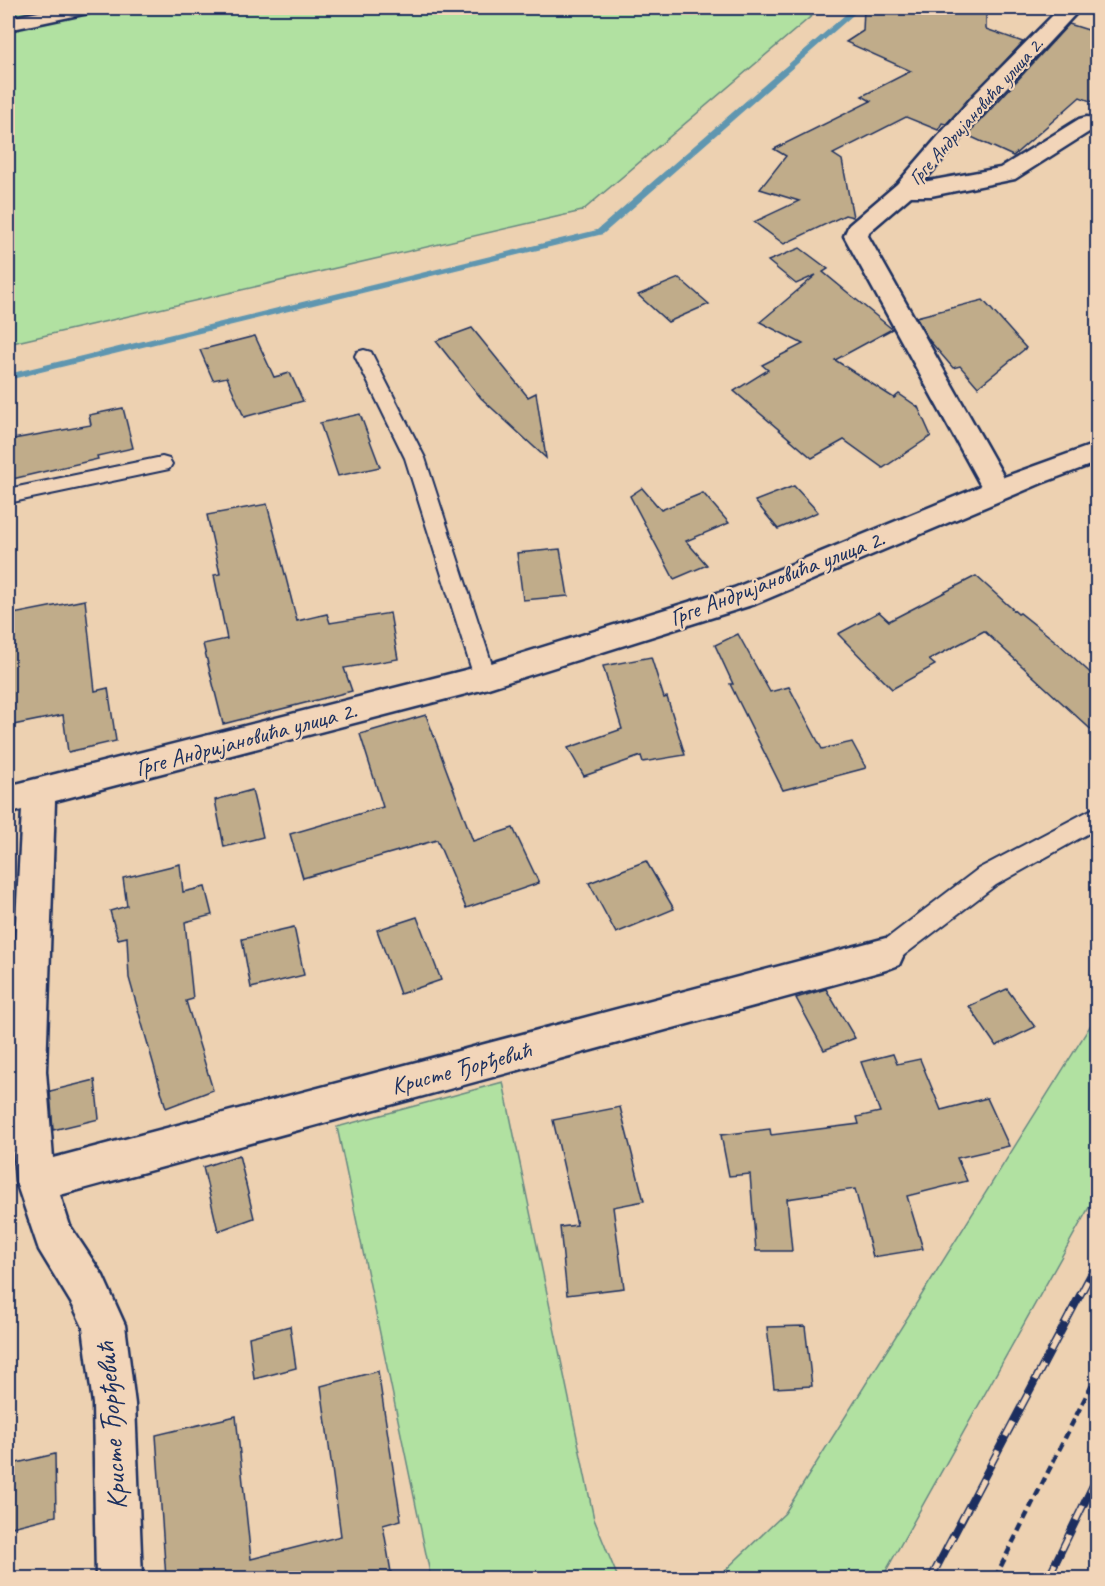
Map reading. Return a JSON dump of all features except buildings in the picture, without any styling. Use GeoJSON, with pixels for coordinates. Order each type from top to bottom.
{"type":"FeatureCollection","features":[{"type":"Feature","properties":{"kind":"street"},"geometry":{"type":"LineString","coordinates":[[8,24],[86,8]]}},
{"type":"Feature","properties":{"kind":"street","name":"Грге Андријановића улица 2."},"geometry":{"type":"LineString","coordinates":[[998,491],[856,236],[857,230],[905,189],[982,100],[1071,8]]}},
{"type":"Feature","properties":{"kind":"street","name":"Грге Андријановића улица 2."},"geometry":{"type":"LineString","coordinates":[[905,189],[931,189],[1007,174],[1087,124],[1098,128]]}},
{"type":"Feature","properties":{"kind":"street","name":"Грге Андријановића улица 2."},"geometry":{"type":"LineString","coordinates":[[23,797],[485,677],[744,596],[1098,452]]}},
{"type":"Feature","properties":{"kind":"street","name":"Кристе Ђорђевић"},"geometry":{"type":"LineString","coordinates":[[23,797],[27,1071],[36,1182],[53,1236],[88,1291],[104,1325],[114,1404],[119,1578]]}},
{"type":"Feature","properties":{"kind":"street","name":"Кристе Ђорђевић"},"geometry":{"type":"LineString","coordinates":[[36,1182],[886,954]]}},
{"type":"Feature","properties":{"kind":"lane"},"geometry":{"type":"LineString","coordinates":[[364,356],[415,458],[485,677]]}},
{"type":"Feature","properties":{"kind":"lane"},"geometry":{"type":"LineString","coordinates":[[8,496],[162,464]]}},
{"type":"Feature","properties":{"kind":"lane"},"geometry":{"type":"LineString","coordinates":[[886,954],[987,877],[1098,816]]}},
{"type":"Feature","properties":{"kind":"path"},"geometry":{"type":"LineString","coordinates":[[995,1578],[1098,1372]]}},
{"type":"Feature","properties":{"kind":"green space"},"geometry":{"type":"Polygon","coordinates":[[[8,8],[821,8],[582,211],[8,344],[8,8]]]}},
{"type":"Feature","properties":{"kind":"green space"},"geometry":{"type":"Polygon","coordinates":[[[1097,1015],[1097,1193],[882,1578],[717,1578],[785,1513],[1097,1015]]]}},
{"type":"Feature","properties":{"kind":"green space"},"geometry":{"type":"Polygon","coordinates":[[[503,1082],[594,1519],[618,1578],[431,1578],[337,1127],[503,1082]]]}},
{"type":"Feature","properties":{"kind":"waterway"},"geometry":{"type":"LineString","coordinates":[[8,377],[600,232],[857,8]]}},
{"type":"Feature","properties":{"kind":"railway"},"geometry":{"type":"LineString","coordinates":[[931,1578],[1098,1261]]}},
{"type":"Feature","properties":{"kind":"railway"},"geometry":{"type":"LineString","coordinates":[[1048,1578],[1098,1475]]}}]}
